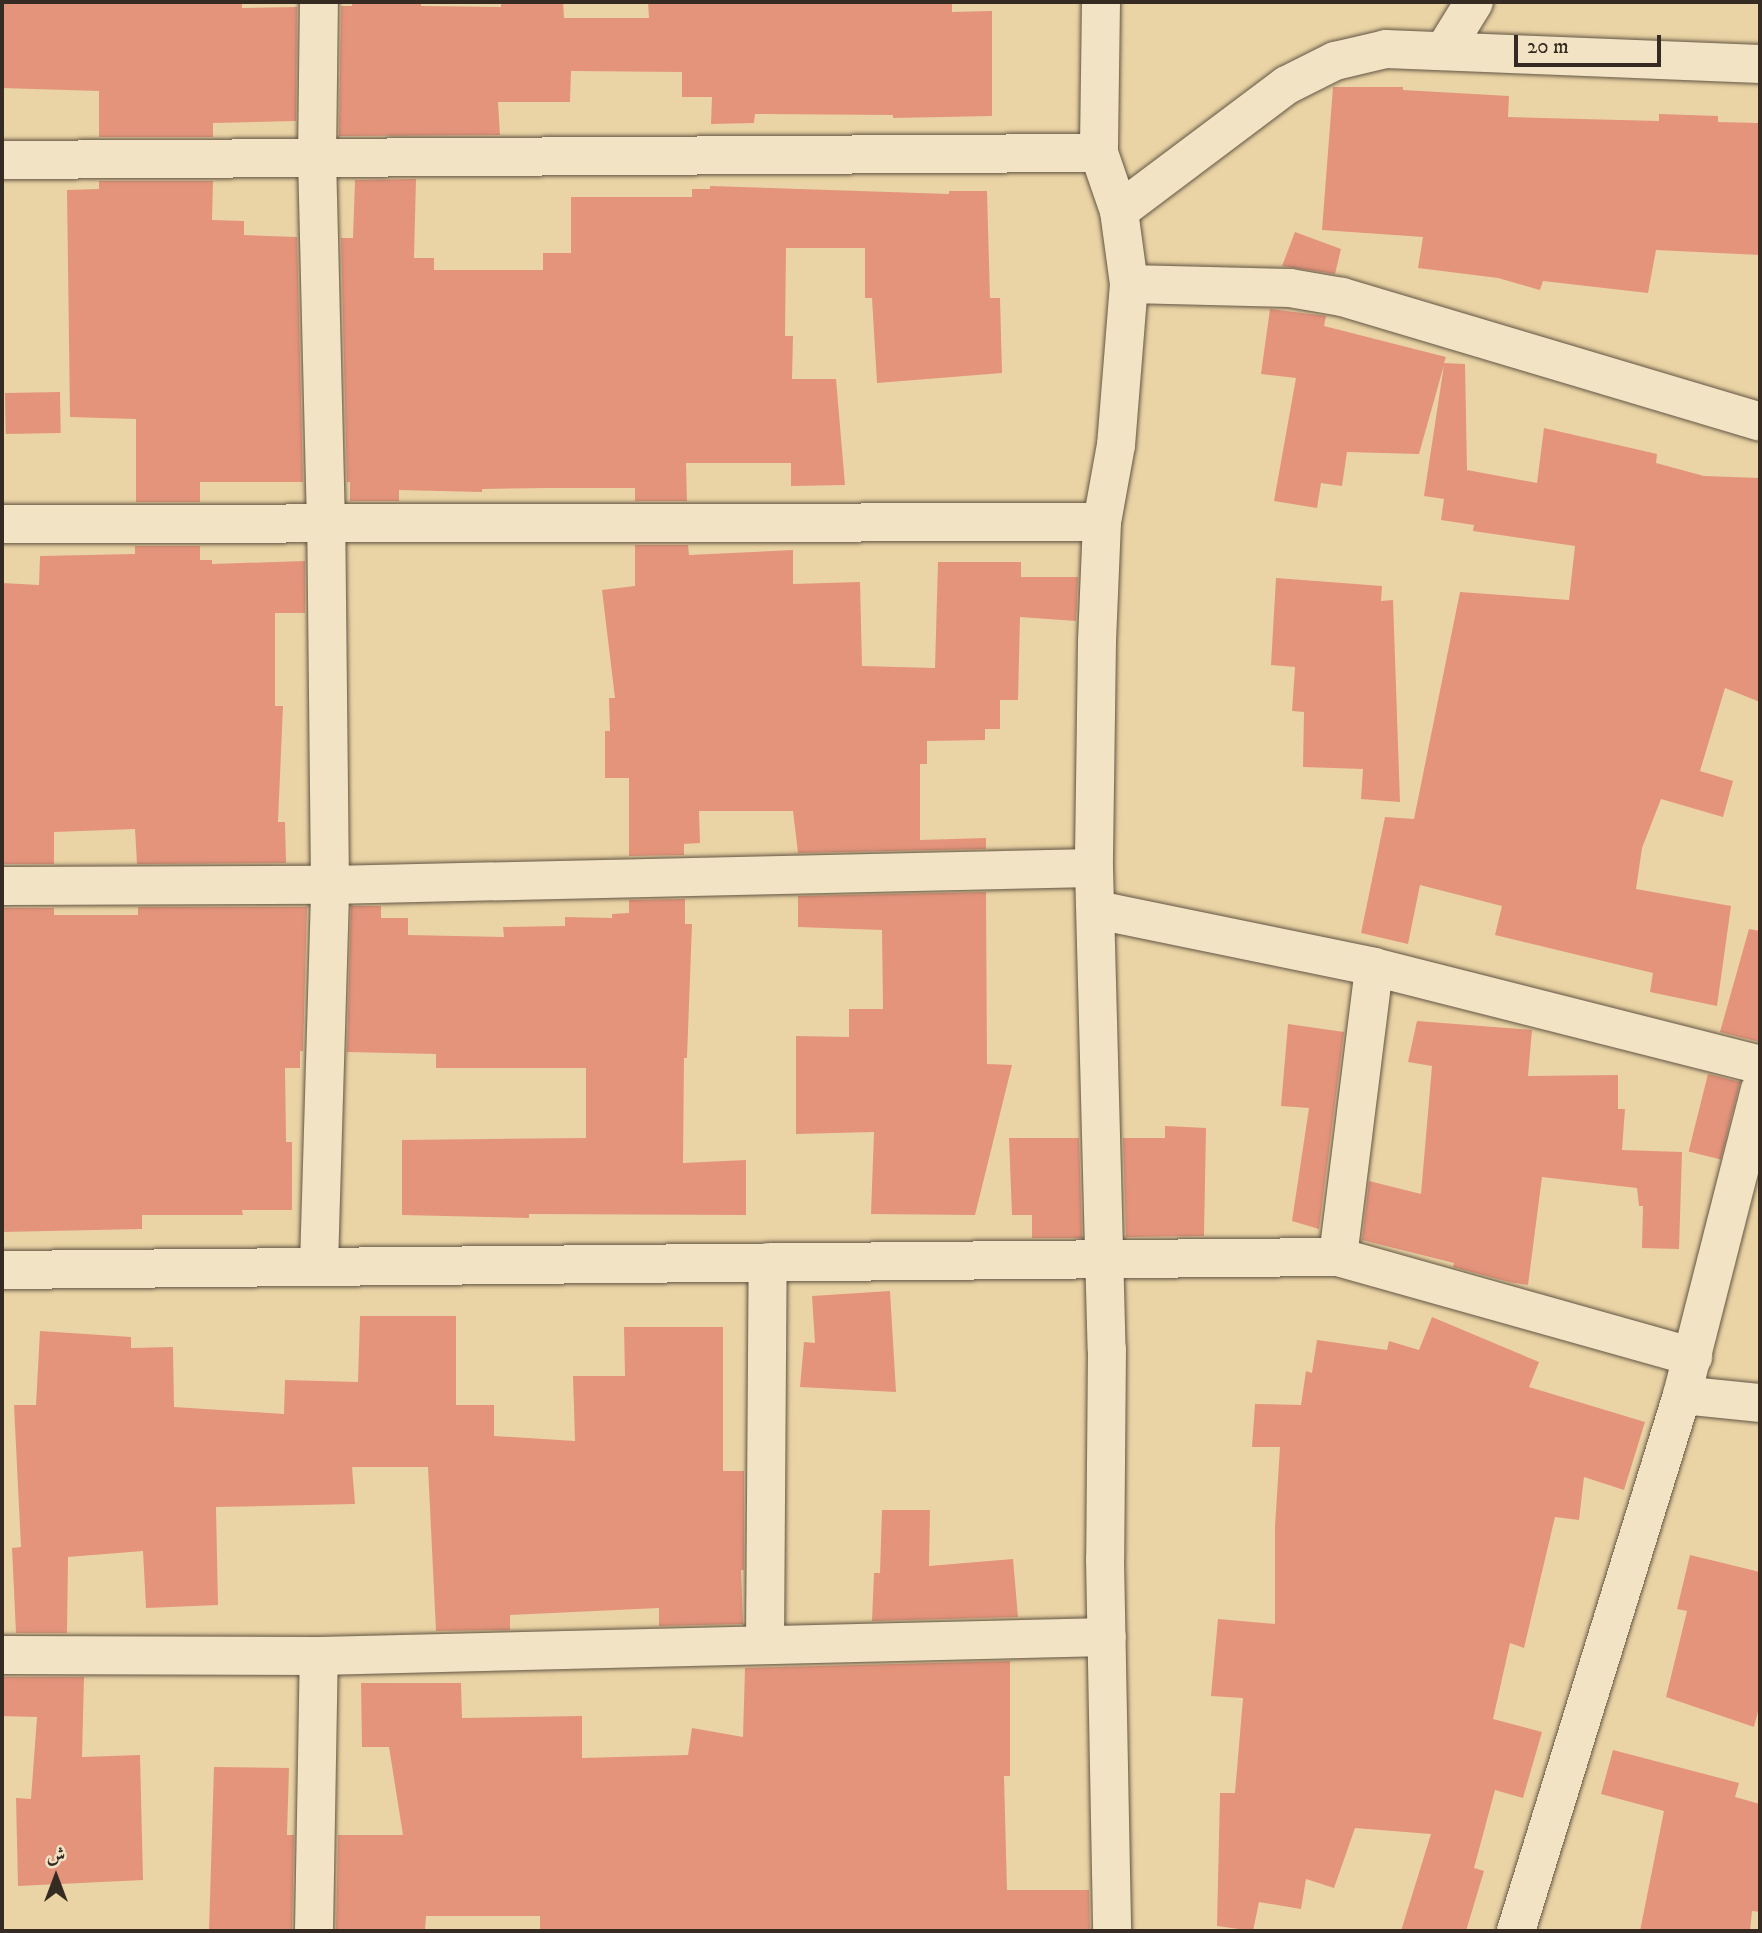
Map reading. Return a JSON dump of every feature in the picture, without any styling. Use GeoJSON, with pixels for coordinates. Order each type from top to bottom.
{"type":"FeatureCollection","features":[{"type":"Feature","properties":{"kind":"street"},"geometry":{"type":"LineString","coordinates":[[319,2],[317,159],[326,525],[330,885],[319,1265]]}},
{"type":"Feature","properties":{"kind":"street"},"geometry":{"type":"LineString","coordinates":[[1101,2],[1099,153],[1119,211],[1129,284],[1116,445],[1102,522],[1097,642],[1094,869],[1097,911],[1102,1260],[1107,1349],[1107,1637],[1112,1931]]}},
{"type":"Feature","properties":{"kind":"street"},"geometry":{"type":"LineString","coordinates":[[1445,49],[1474,2]]}},
{"type":"Feature","properties":{"kind":"street"},"geometry":{"type":"LineString","coordinates":[[1119,211],[1287,85],[1335,61],[1386,49],[1445,49],[1760,64]]}},
{"type":"Feature","properties":{"kind":"street"},"geometry":{"type":"LineString","coordinates":[[2,160],[1099,153]]}},
{"type":"Feature","properties":{"kind":"street"},"geometry":{"type":"LineString","coordinates":[[1129,284],[1290,288],[1342,297],[1760,422]]}},
{"type":"Feature","properties":{"kind":"street"},"geometry":{"type":"LineString","coordinates":[[2,524],[1102,522]]}},
{"type":"Feature","properties":{"kind":"street"},"geometry":{"type":"LineString","coordinates":[[2,886],[330,885],[1094,869]]}},
{"type":"Feature","properties":{"kind":"street"},"geometry":{"type":"LineString","coordinates":[[1097,911],[1374,967],[1760,1065]]}},
{"type":"Feature","properties":{"kind":"street"},"geometry":{"type":"LineString","coordinates":[[1338,1257],[1374,967]]}},
{"type":"Feature","properties":{"kind":"street"},"geometry":{"type":"LineString","coordinates":[[1517,1931],[1693,1357],[1760,1090]]}},
{"type":"Feature","properties":{"kind":"street"},"geometry":{"type":"LineString","coordinates":[[2,1270],[1338,1257],[1693,1357]]}},
{"type":"Feature","properties":{"kind":"street"},"geometry":{"type":"LineString","coordinates":[[765,1644],[768,1262]]}},
{"type":"Feature","properties":{"kind":"street"},"geometry":{"type":"LineString","coordinates":[[1682,1395],[1760,1403]]}},
{"type":"Feature","properties":{"kind":"street"},"geometry":{"type":"LineString","coordinates":[[2,1655],[319,1656],[1107,1637]]}},
{"type":"Feature","properties":{"kind":"street"},"geometry":{"type":"LineString","coordinates":[[314,1931],[319,1656]]}},
{"type":"Feature","properties":{"kind":"building"},"geometry":{"type":"Polygon","coordinates":[[[2,2],[242,2],[242,8],[297,7],[296,121],[213,123],[213,137],[99,137],[99,91],[2,88],[2,2]]]}},
{"type":"Feature","properties":{"kind":"building"},"geometry":{"type":"Polygon","coordinates":[[[352,2],[421,2],[421,6],[501,7],[501,2],[563,2],[564,18],[649,18],[648,2],[952,2],[952,12],[992,11],[992,116],[893,118],[893,115],[755,114],[754,123],[711,124],[712,97],[682,97],[682,72],[571,71],[570,102],[498,102],[500,135],[339,136],[341,6],[352,6],[352,2]]]}},
{"type":"Feature","properties":{"kind":"building"},"geometry":{"type":"Polygon","coordinates":[[[1333,87],[1403,87],[1403,90],[1509,96],[1508,117],[1659,121],[1659,114],[1718,116],[1718,122],[1759,123],[1760,255],[1656,250],[1648,293],[1543,281],[1540,290],[1498,278],[1418,268],[1423,237],[1322,230],[1333,87]]]}},
{"type":"Feature","properties":{"kind":"building"},"geometry":{"type":"Polygon","coordinates":[[[416,179],[414,258],[434,258],[434,270],[543,270],[543,253],[571,253],[571,197],[692,197],[692,189],[710,189],[710,186],[949,194],[949,191],[987,191],[990,298],[1000,298],[1002,373],[877,383],[872,298],[865,298],[865,248],[786,248],[785,336],[793,336],[792,379],[836,379],[845,485],[791,486],[791,463],[686,463],[687,501],[635,501],[635,488],[547,488],[482,489],[482,492],[399,490],[399,501],[350,501],[350,482],[347,482],[341,238],[353,238],[355,180],[416,179]]]}},
{"type":"Feature","properties":{"kind":"building"},"geometry":{"type":"Polygon","coordinates":[[[99,181],[213,181],[212,220],[244,221],[244,235],[297,237],[303,482],[200,482],[200,502],[136,502],[136,419],[70,417],[67,190],[99,189],[99,181]]]}},
{"type":"Feature","properties":{"kind":"building"},"geometry":{"type":"Polygon","coordinates":[[[1295,232],[1341,249],[1335,274],[1282,266],[1295,232]]]}},
{"type":"Feature","properties":{"kind":"building"},"geometry":{"type":"Polygon","coordinates":[[[1270,309],[1326,316],[1324,326],[1446,357],[1444,363],[1465,364],[1467,470],[1537,483],[1544,428],[1657,454],[1656,463],[1704,476],[1760,478],[1760,702],[1725,688],[1700,771],[1733,781],[1723,817],[1661,799],[1642,848],[1636,889],[1731,906],[1717,1006],[1650,992],[1653,973],[1495,935],[1502,906],[1420,885],[1408,944],[1361,933],[1385,817],[1414,819],[1460,592],[1569,600],[1575,546],[1473,531],[1474,525],[1441,520],[1444,499],[1424,496],[1444,365],[1419,454],[1347,452],[1342,486],[1321,483],[1317,508],[1274,501],[1296,378],[1261,374],[1270,309]]]}},
{"type":"Feature","properties":{"kind":"building"},"geometry":{"type":"Polygon","coordinates":[[[60,392],[61,433],[6,434],[5,393],[60,392]]]}},
{"type":"Feature","properties":{"kind":"building"},"geometry":{"type":"Polygon","coordinates":[[[635,545],[688,545],[689,555],[793,550],[793,584],[860,582],[862,666],[935,668],[938,562],[1021,562],[1021,577],[1078,577],[1076,621],[1020,617],[1018,700],[1000,700],[1000,729],[985,729],[985,740],[927,741],[927,764],[920,764],[920,840],[986,838],[986,849],[798,853],[793,811],[699,811],[700,843],[684,844],[684,855],[629,856],[629,778],[605,778],[605,731],[610,731],[609,698],[615,698],[602,590],[635,586],[635,545]]]}},
{"type":"Feature","properties":{"kind":"building"},"geometry":{"type":"Polygon","coordinates":[[[135,546],[200,546],[200,560],[212,560],[212,564],[305,561],[305,613],[275,613],[275,706],[283,706],[278,822],[285,822],[286,863],[137,864],[135,829],[54,832],[54,864],[2,864],[2,583],[39,585],[40,556],[135,554],[135,546]]]}},
{"type":"Feature","properties":{"kind":"building"},"geometry":{"type":"Polygon","coordinates":[[[1276,578],[1382,586],[1381,601],[1393,600],[1400,802],[1361,799],[1363,769],[1303,767],[1304,712],[1292,711],[1295,667],[1271,665],[1276,578]]]}},
{"type":"Feature","properties":{"kind":"building"},"geometry":{"type":"Polygon","coordinates":[[[986,892],[987,1064],[1012,1065],[975,1215],[871,1214],[874,1132],[796,1134],[796,1036],[849,1037],[849,1009],[883,1009],[882,930],[798,927],[798,896],[986,892]]]}},
{"type":"Feature","properties":{"kind":"building"},"geometry":{"type":"Polygon","coordinates":[[[685,899],[685,924],[692,924],[687,1058],[684,1058],[683,1163],[746,1160],[746,1215],[529,1214],[529,1218],[402,1215],[402,1140],[586,1138],[586,1068],[436,1068],[436,1054],[347,1052],[351,906],[381,906],[381,918],[408,918],[408,935],[504,937],[503,927],[565,926],[565,917],[612,918],[612,914],[629,913],[629,900],[685,899]]]}},
{"type":"Feature","properties":{"kind":"building"},"geometry":{"type":"Polygon","coordinates":[[[138,907],[307,907],[303,1051],[300,1051],[300,1068],[285,1068],[286,1142],[292,1142],[292,1210],[242,1210],[243,1215],[142,1215],[142,1229],[2,1232],[2,908],[54,908],[54,915],[138,915],[138,907]]]}},
{"type":"Feature","properties":{"kind":"building"},"geometry":{"type":"Polygon","coordinates":[[[1749,929],[1760,931],[1760,1042],[1720,1032],[1749,929]]]}},
{"type":"Feature","properties":{"kind":"building"},"geometry":{"type":"Polygon","coordinates":[[[1417,1021],[1532,1030],[1528,1076],[1618,1075],[1618,1109],[1625,1109],[1622,1150],[1682,1152],[1679,1249],[1642,1248],[1643,1206],[1639,1206],[1637,1188],[1542,1177],[1528,1285],[1453,1267],[1454,1263],[1362,1240],[1369,1181],[1421,1194],[1432,1066],[1408,1062],[1417,1021]]]}},
{"type":"Feature","properties":{"kind":"building"},"geometry":{"type":"Polygon","coordinates":[[[1288,1024],[1344,1032],[1319,1229],[1292,1221],[1309,1108],[1281,1106],[1288,1024]]]}},
{"type":"Feature","properties":{"kind":"building"},"geometry":{"type":"Polygon","coordinates":[[[1708,1074],[1740,1082],[1721,1160],[1689,1152],[1708,1074]]]}},
{"type":"Feature","properties":{"kind":"building"},"geometry":{"type":"Polygon","coordinates":[[[1165,1126],[1206,1128],[1204,1236],[1126,1237],[1123,1138],[1165,1138],[1165,1126]]]}},
{"type":"Feature","properties":{"kind":"building"},"geometry":{"type":"Polygon","coordinates":[[[1009,1138],[1079,1138],[1082,1238],[1032,1238],[1032,1215],[1012,1215],[1009,1138]]]}},
{"type":"Feature","properties":{"kind":"building"},"geometry":{"type":"Polygon","coordinates":[[[890,1291],[896,1392],[800,1387],[804,1342],[815,1343],[812,1296],[890,1291]]]}},
{"type":"Feature","properties":{"kind":"building"},"geometry":{"type":"Polygon","coordinates":[[[360,1316],[456,1316],[456,1405],[494,1405],[494,1436],[575,1441],[573,1376],[625,1376],[624,1327],[723,1327],[723,1471],[744,1471],[744,1570],[741,1570],[743,1624],[659,1626],[659,1608],[510,1615],[510,1630],[436,1631],[428,1467],[352,1467],[355,1504],[216,1507],[218,1605],[146,1608],[143,1551],[68,1557],[67,1633],[16,1633],[12,1548],[21,1547],[14,1405],[36,1405],[40,1331],[131,1337],[131,1348],[173,1347],[174,1407],[284,1414],[285,1380],[358,1382],[360,1316]]]}},
{"type":"Feature","properties":{"kind":"building"},"geometry":{"type":"Polygon","coordinates":[[[1432,1317],[1539,1362],[1529,1387],[1645,1422],[1624,1490],[1584,1477],[1579,1520],[1555,1517],[1524,1648],[1510,1643],[1493,1719],[1542,1732],[1523,1798],[1495,1790],[1474,1868],[1484,1871],[1466,1931],[1401,1931],[1431,1834],[1355,1828],[1334,1888],[1306,1879],[1301,1909],[1259,1902],[1253,1931],[1217,1926],[1220,1793],[1235,1793],[1243,1698],[1211,1696],[1218,1619],[1275,1624],[1275,1527],[1280,1447],[1252,1447],[1255,1404],[1301,1405],[1306,1371],[1312,1373],[1317,1340],[1387,1350],[1389,1341],[1419,1350],[1432,1317]]]}},
{"type":"Feature","properties":{"kind":"building"},"geometry":{"type":"Polygon","coordinates":[[[882,1510],[930,1510],[929,1566],[1013,1559],[1018,1617],[872,1621],[874,1573],[880,1573],[882,1510]]]}},
{"type":"Feature","properties":{"kind":"building"},"geometry":{"type":"Polygon","coordinates":[[[1690,1555],[1760,1572],[1760,1704],[1754,1727],[1666,1697],[1687,1611],[1677,1609],[1690,1555]]]}},
{"type":"Feature","properties":{"kind":"building"},"geometry":{"type":"Polygon","coordinates":[[[1010,1661],[1010,1776],[1004,1776],[1007,1890],[1089,1890],[1090,1931],[540,1931],[540,1916],[426,1916],[425,1931],[336,1931],[338,1835],[403,1835],[389,1747],[362,1747],[361,1683],[461,1683],[462,1718],[582,1716],[582,1758],[688,1755],[692,1728],[743,1737],[745,1668],[1010,1661]]]}},
{"type":"Feature","properties":{"kind":"building"},"geometry":{"type":"Polygon","coordinates":[[[2,1677],[84,1677],[82,1757],[140,1755],[143,1880],[18,1886],[16,1798],[31,1799],[37,1717],[2,1716],[2,1677]]]}},
{"type":"Feature","properties":{"kind":"building"},"geometry":{"type":"Polygon","coordinates":[[[1613,1750],[1739,1783],[1735,1797],[1760,1804],[1760,1912],[1752,1911],[1750,1931],[1640,1931],[1664,1811],[1601,1794],[1613,1750]]]}},
{"type":"Feature","properties":{"kind":"building"},"geometry":{"type":"Polygon","coordinates":[[[214,1767],[289,1768],[287,1835],[294,1835],[292,1931],[209,1931],[214,1767]]]}}]}
